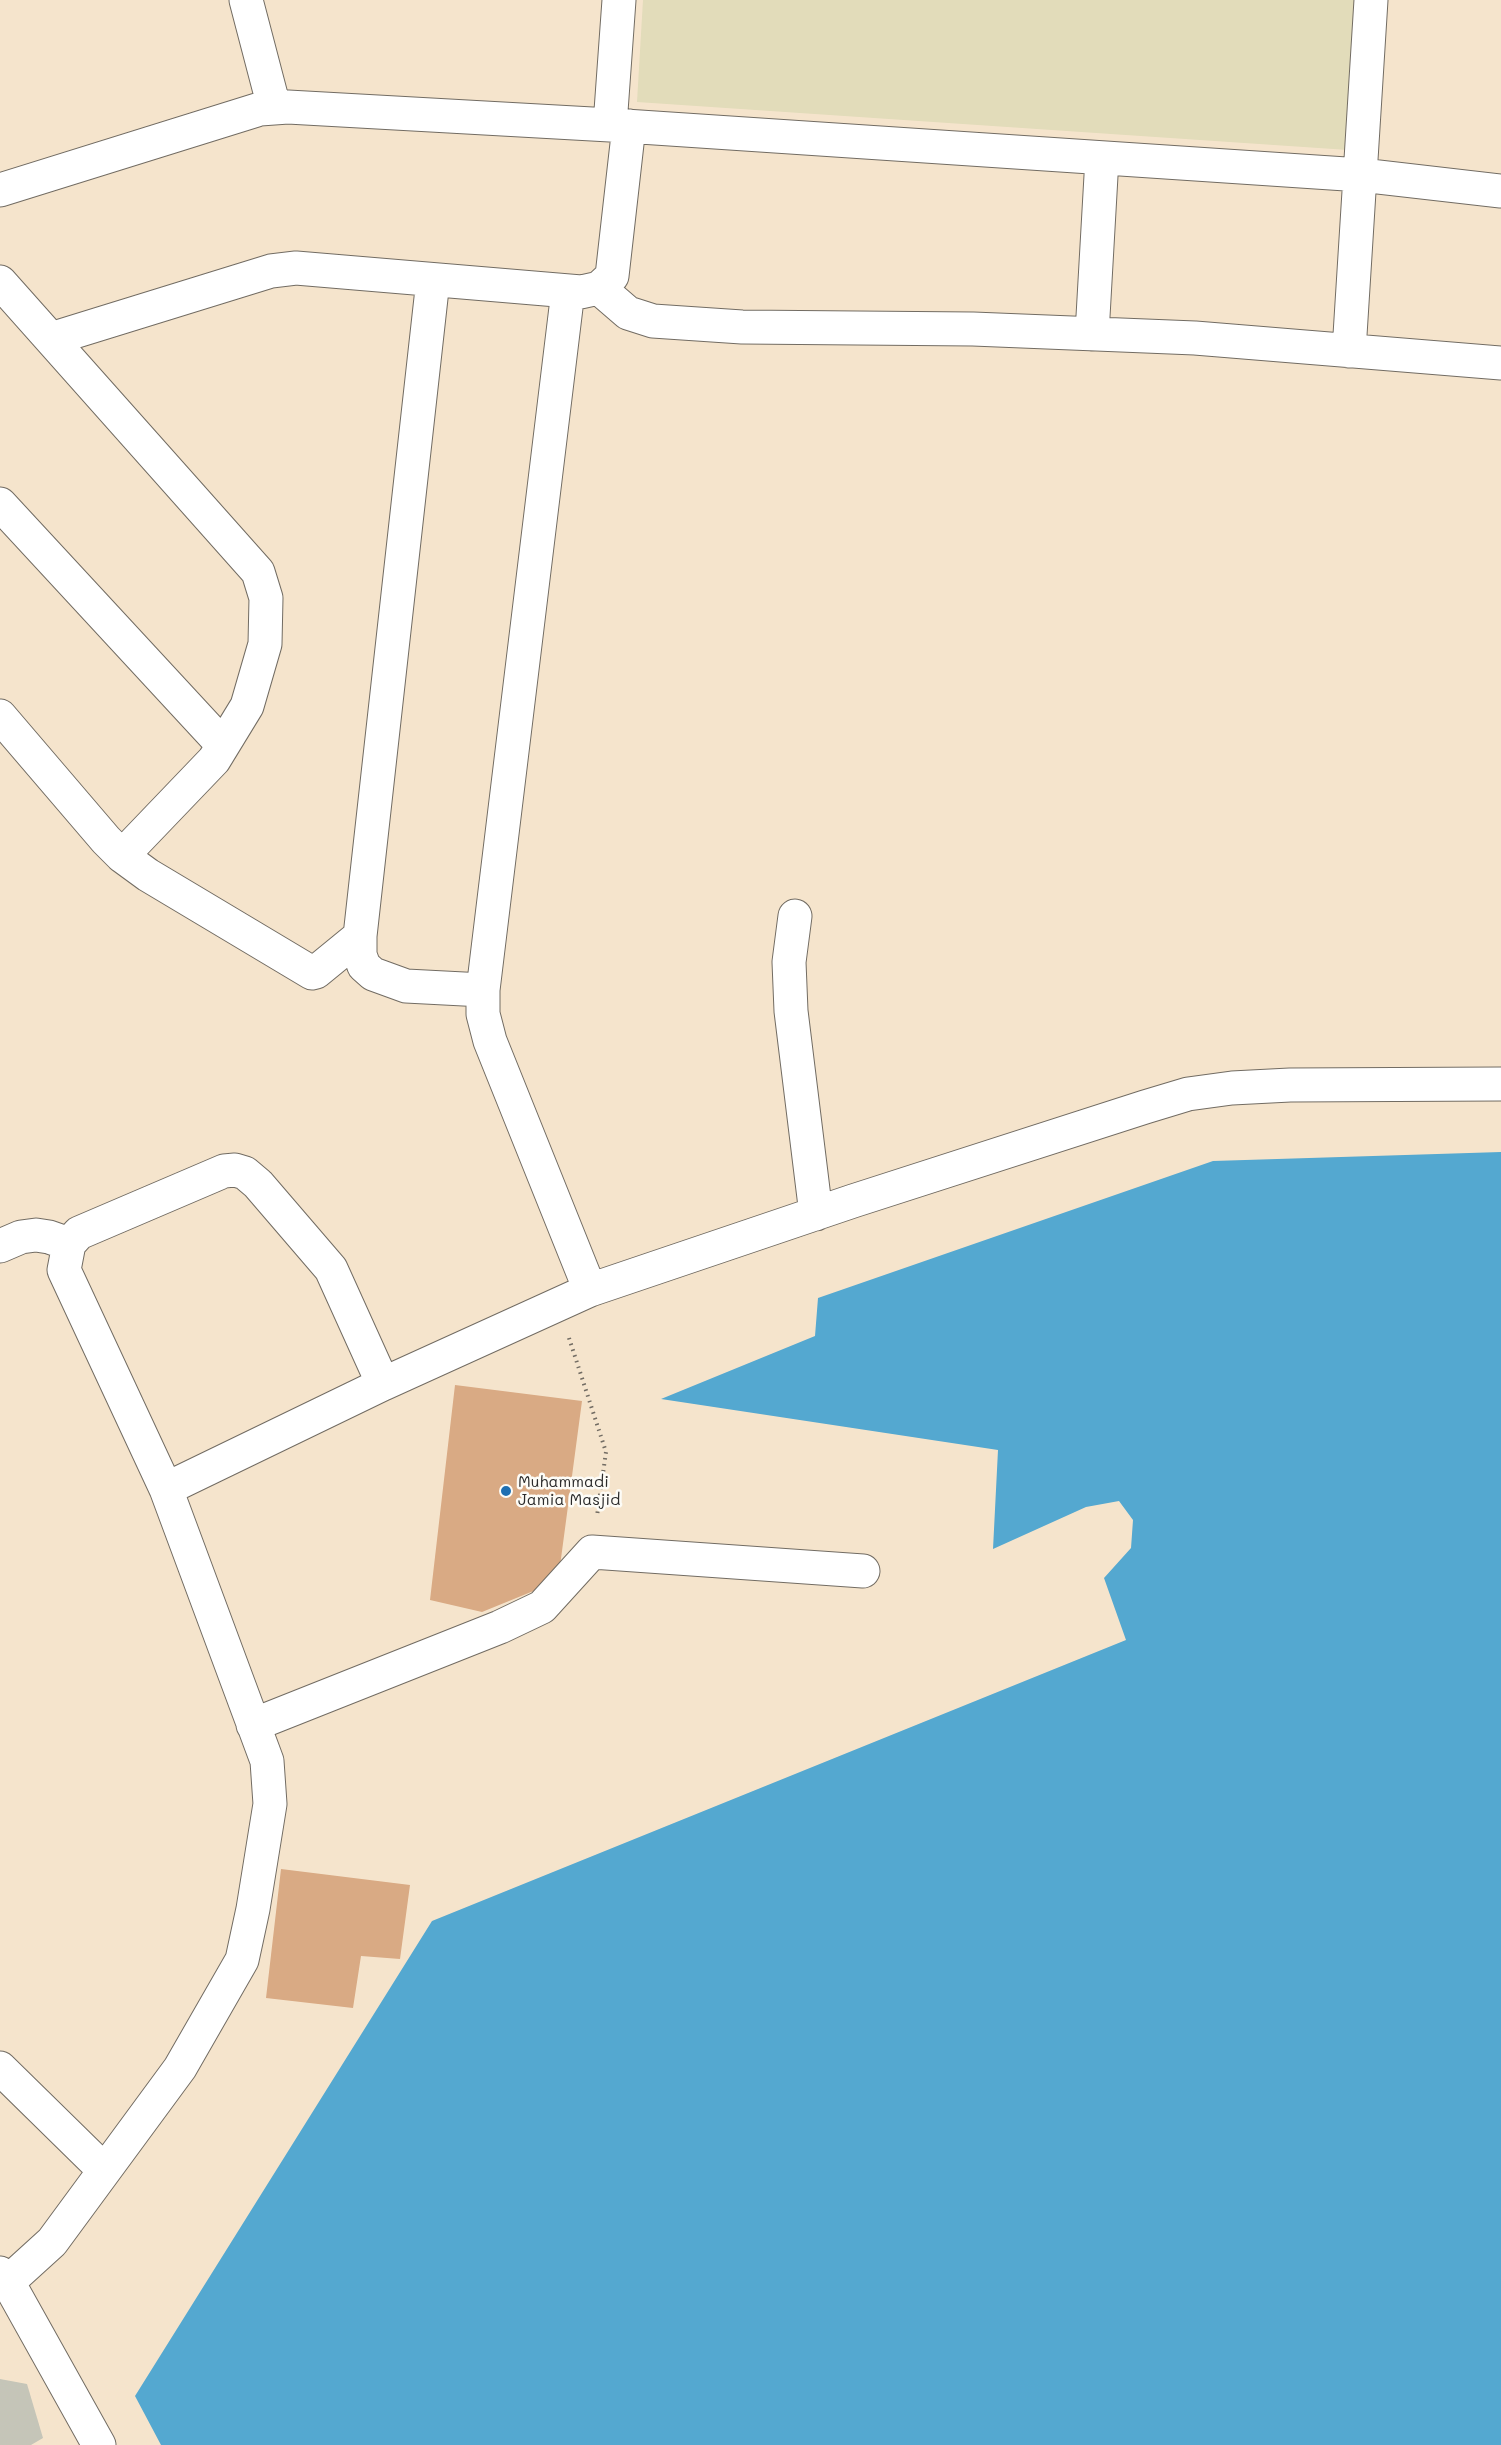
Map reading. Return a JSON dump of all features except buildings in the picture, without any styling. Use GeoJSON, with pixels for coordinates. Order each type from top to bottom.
{"type":"FeatureCollection","features":[{"type":"Feature","properties":{"kind":"street"},"geometry":{"type":"LineString","coordinates":[[246,0],[274,107]]}},
{"type":"Feature","properties":{"kind":"street"},"geometry":{"type":"LineString","coordinates":[[584,289],[612,276],[619,125],[619,0]]}},
{"type":"Feature","properties":{"kind":"street"},"geometry":{"type":"LineString","coordinates":[[1349,351],[1371,0]]}},
{"type":"Feature","properties":{"kind":"street"},"geometry":{"type":"LineString","coordinates":[[0,190],[260,109],[274,107],[619,125],[1361,175],[1501,191]]}},
{"type":"Feature","properties":{"kind":"street"},"geometry":{"type":"LineString","coordinates":[[1092,334],[1102,158]]}},
{"type":"Feature","properties":{"kind":"street"},"geometry":{"type":"LineString","coordinates":[[51,339],[271,271],[296,268],[433,280],[584,289],[628,313],[653,321],[742,327],[973,329],[1195,338],[1501,363]]}},
{"type":"Feature","properties":{"kind":"street"},"geometry":{"type":"LineString","coordinates":[[433,280],[360,936],[360,956],[364,966],[384,980],[406,986],[483,990]]}},
{"type":"Feature","properties":{"kind":"street"},"geometry":{"type":"LineString","coordinates":[[0,282],[258,572],[266,598],[265,644],[247,706],[214,760],[122,856]]}},
{"type":"Feature","properties":{"kind":"street"},"geometry":{"type":"LineString","coordinates":[[584,289],[483,990],[483,1014],[490,1041],[590,1290]]}},
{"type":"Feature","properties":{"kind":"street"},"geometry":{"type":"LineString","coordinates":[[0,504],[223,745]]}},
{"type":"Feature","properties":{"kind":"street"},"geometry":{"type":"LineString","coordinates":[[0,716],[122,856],[148,875],[306,971],[316,972],[360,936]]}},
{"type":"Feature","properties":{"kind":"street"},"geometry":{"type":"LineString","coordinates":[[795,916],[789,963],[791,1011],[816,1214]]}},
{"type":"Feature","properties":{"kind":"street"},"geometry":{"type":"LineString","coordinates":[[166,1489],[383,1384],[590,1290],[816,1214],[1188,1094],[1232,1088],[1290,1085],[1501,1084]]}},
{"type":"Feature","properties":{"kind":"street"},"geometry":{"type":"LineString","coordinates":[[99,2445],[4,2277],[52,2242],[180,2068],[242,1960],[270,1804],[267,1761],[166,1489],[64,1270],[69,1244],[79,1233],[224,1171],[235,1170],[245,1173],[258,1184],[331,1269],[383,1384]]}},
{"type":"Feature","properties":{"kind":"street"},"geometry":{"type":"LineString","coordinates":[[0,1246],[21,1237],[36,1235],[69,1244]]}},
{"type":"Feature","properties":{"kind":"street"},"geometry":{"type":"LineString","coordinates":[[253,1725],[500,1628],[542,1607],[592,1552],[863,1571]]}},
{"type":"Feature","properties":{"kind":"street"},"geometry":{"type":"LineString","coordinates":[[0,2068],[104,2170]]}},
{"type":"Feature","properties":{"kind":"path"},"geometry":{"type":"LineString","coordinates":[[559,1306],[606,1452],[592,1552]]}},
{"type":"Feature","properties":{"kind":"shaded area"},"geometry":{"type":"Polygon","coordinates":[[[643,0],[1358,0],[1348,150],[637,102],[643,0]]]}},
{"type":"Feature","properties":{"kind":"shaded area"},"geometry":{"type":"Polygon","coordinates":[[[0,2379],[27,2384],[43,2438],[31,2445],[0,2445],[0,2379]]]}},
{"type":"Feature","properties":{"kind":"water"},"geometry":{"type":"Polygon","coordinates":[[[1501,1152],[1501,2445],[161,2445],[135,2396],[432,1921],[1126,1640],[1104,1578],[1131,1548],[1133,1520],[1119,1501],[1086,1507],[993,1549],[998,1450],[661,1399],[815,1336],[818,1298],[1213,1161],[1501,1152]]]}},
{"type":"Feature","properties":{"kind":"place","name":"Muhammadi Jamia Masjid"},"geometry":{"type":"Point","coordinates":[506,1491]}}]}
